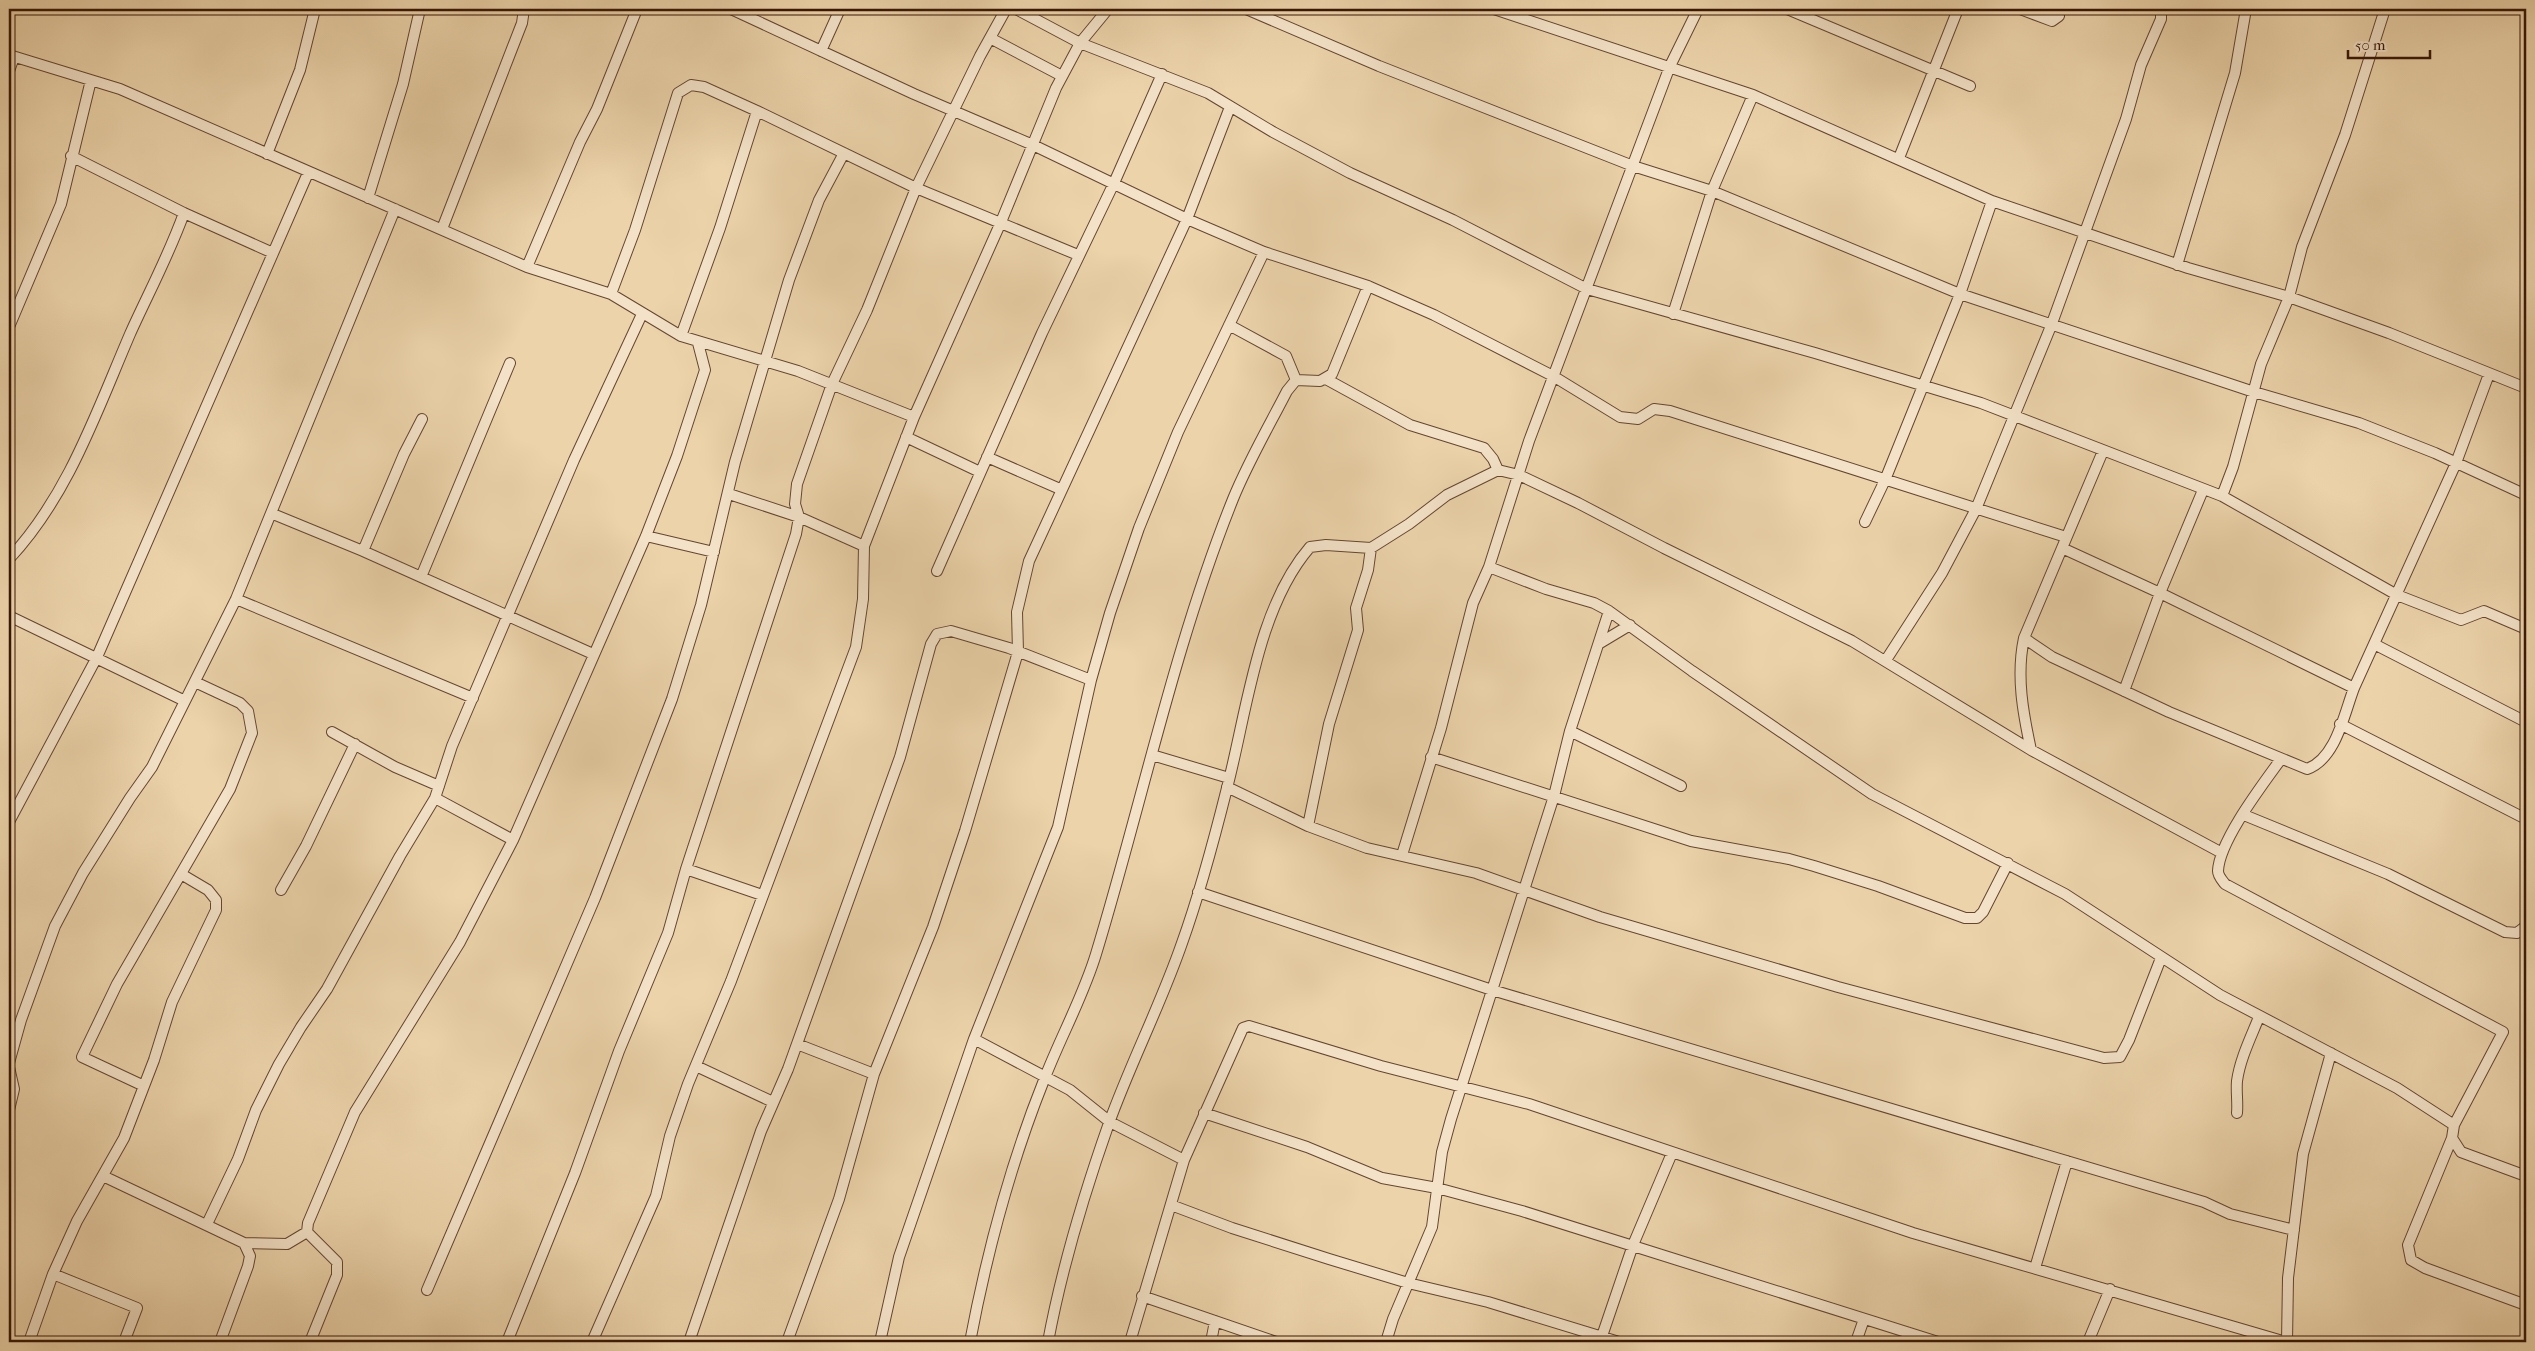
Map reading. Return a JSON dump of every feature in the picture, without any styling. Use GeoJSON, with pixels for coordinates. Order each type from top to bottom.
{"type":"FeatureCollection","features":[{"type":"Feature","properties":{"kind":"street"},"geometry":{"type":"LineString","coordinates":[[268,154],[300,70],[315,9]]}},
{"type":"Feature","properties":{"kind":"street"},"geometry":{"type":"LineString","coordinates":[[368,198],[400,93],[420,9]]}},
{"type":"Feature","properties":{"kind":"street"},"geometry":{"type":"LineString","coordinates":[[442,229],[522,23],[524,9]]}},
{"type":"Feature","properties":{"kind":"street"},"geometry":{"type":"LineString","coordinates":[[527,267],[580,142],[600,102],[637,9]]}},
{"type":"Feature","properties":{"kind":"street"},"geometry":{"type":"LineString","coordinates":[[731,9],[953,112],[1033,145],[1187,219],[1264,252],[1368,286],[1434,315],[1553,376],[1620,417],[1638,419],[1654,409],[1670,411],[2066,537]]}},
{"type":"Feature","properties":{"kind":"street"},"geometry":{"type":"LineString","coordinates":[[821,51],[840,9]]}},
{"type":"Feature","properties":{"kind":"street"},"geometry":{"type":"LineString","coordinates":[[507,1342],[571,1182],[630,1024],[668,932],[686,869],[793,543],[799,517],[795,504],[797,484],[832,384],[867,310],[916,188],[1006,9]]}},
{"type":"Feature","properties":{"kind":"street"},"geometry":{"type":"LineString","coordinates":[[1016,9],[1080,43],[1208,93],[1350,173],[1453,220],[1587,289],[1816,353],[1981,403],[2222,496],[2397,595],[2461,620],[2484,612],[2526,629]]}},
{"type":"Feature","properties":{"kind":"street"},"geometry":{"type":"LineString","coordinates":[[592,1342],[656,1196],[670,1136],[731,981],[856,647],[864,599],[864,546],[914,417],[1001,222],[1042,119],[1080,43],[1108,9]]}},
{"type":"Feature","properties":{"kind":"street"},"geometry":{"type":"LineString","coordinates":[[1246,9],[1379,66],[1633,166],[1712,191],[1960,294],[2051,326],[2104,341],[2254,392],[2359,423],[2456,463],[2526,495]]}},
{"type":"Feature","properties":{"kind":"street"},"geometry":{"type":"LineString","coordinates":[[1494,9],[1753,95],[1899,158],[1992,201],[2177,264],[2289,297],[2389,333],[2526,388]]}},
{"type":"Feature","properties":{"kind":"street"},"geometry":{"type":"LineString","coordinates":[[1402,855],[1473,603],[1489,567],[1553,376],[1670,66],[1698,9]]}},
{"type":"Feature","properties":{"kind":"street"},"geometry":{"type":"LineString","coordinates":[[1787,9],[1970,86]]}},
{"type":"Feature","properties":{"kind":"street"},"geometry":{"type":"LineString","coordinates":[[1899,158],[1958,9]]}},
{"type":"Feature","properties":{"kind":"street"},"geometry":{"type":"LineString","coordinates":[[2020,9],[2052,21],[2059,16]]}},
{"type":"Feature","properties":{"kind":"street"},"geometry":{"type":"LineString","coordinates":[[1886,660],[1942,573],[1976,509],[2051,326],[2083,233],[2126,119],[2141,65],[2161,19],[2161,9]]}},
{"type":"Feature","properties":{"kind":"street"},"geometry":{"type":"LineString","coordinates":[[2177,264],[2235,73],[2246,9]]}},
{"type":"Feature","properties":{"kind":"street"},"geometry":{"type":"LineString","coordinates":[[2222,496],[2233,467],[2261,364],[2289,297],[2302,247],[2345,135],[2385,9]]}},
{"type":"Feature","properties":{"kind":"street"},"geometry":{"type":"LineString","coordinates":[[990,38],[1062,76]]}},
{"type":"Feature","properties":{"kind":"street"},"geometry":{"type":"LineString","coordinates":[[9,71],[11,56],[91,80],[159,105],[308,173],[527,267],[611,294],[681,336],[698,343],[767,361],[832,384],[914,417]]}},
{"type":"Feature","properties":{"kind":"street"},"geometry":{"type":"LineString","coordinates":[[937,571],[987,456],[1078,255],[1114,183],[1162,74]]}},
{"type":"Feature","properties":{"kind":"street"},"geometry":{"type":"LineString","coordinates":[[9,326],[61,204],[91,80]]}},
{"type":"Feature","properties":{"kind":"street"},"geometry":{"type":"LineString","coordinates":[[611,294],[635,230],[678,93],[691,84],[704,87],[757,111],[916,188],[1078,255]]}},
{"type":"Feature","properties":{"kind":"street"},"geometry":{"type":"LineString","coordinates":[[1672,314],[1712,191],[1753,95]]}},
{"type":"Feature","properties":{"kind":"street"},"geometry":{"type":"LineString","coordinates":[[787,1342],[839,1198],[874,1074],[930,935],[948,884],[1018,652],[1017,612],[1029,561],[1060,489],[1187,219],[1230,107]]}},
{"type":"Feature","properties":{"kind":"street"},"geometry":{"type":"LineString","coordinates":[[681,336],[720,228],[757,111]]}},
{"type":"Feature","properties":{"kind":"street"},"geometry":{"type":"LineString","coordinates":[[427,1290],[595,898],[672,699],[701,604],[729,494],[735,462],[804,238],[819,200],[844,153]]}},
{"type":"Feature","properties":{"kind":"street"},"geometry":{"type":"LineString","coordinates":[[72,156],[184,213],[274,253]]}},
{"type":"Feature","properties":{"kind":"street"},"geometry":{"type":"LineString","coordinates":[[9,822],[97,657],[308,173]]}},
{"type":"Feature","properties":{"kind":"street"},"geometry":{"type":"LineString","coordinates":[[1865,522],[1885,480],[1921,386],[1960,294],[1992,201]]}},
{"type":"Feature","properties":{"kind":"street"},"geometry":{"type":"LineString","coordinates":[[9,1063],[24,1012],[59,918],[117,818],[152,767],[236,599],[273,514],[395,209]]}},
{"type":"Feature","properties":{"kind":"street"},"geometry":{"type":"LineString","coordinates":[[9,559],[42,520],[67,479],[142,307],[169,252],[184,213]]}},
{"type":"Feature","properties":{"kind":"street"},"geometry":{"type":"LineString","coordinates":[[880,1342],[899,1257],[974,1040],[1058,827],[1091,680],[1110,613],[1154,487],[1264,252]]}},
{"type":"Feature","properties":{"kind":"street"},"geometry":{"type":"LineString","coordinates":[[1326,379],[1332,374],[1338,362],[1368,286]]}},
{"type":"Feature","properties":{"kind":"street"},"geometry":{"type":"LineString","coordinates":[[207,1224],[238,1159],[256,1110],[279,1064],[327,989],[400,856],[435,798],[449,753],[574,460],[642,314]]}},
{"type":"Feature","properties":{"kind":"street"},"geometry":{"type":"LineString","coordinates":[[1229,326],[1286,356],[1296,380]]}},
{"type":"Feature","properties":{"kind":"street"},"geometry":{"type":"LineString","coordinates":[[307,1232],[308,1223],[355,1112],[460,942],[513,840],[646,536],[703,382],[706,370],[698,343]]}},
{"type":"Feature","properties":{"kind":"street"},"geometry":{"type":"LineString","coordinates":[[420,577],[510,363]]}},
{"type":"Feature","properties":{"kind":"street"},"geometry":{"type":"LineString","coordinates":[[2024,638],[2052,657],[2169,712],[2307,769],[2314,766],[2326,756],[2354,688],[2456,463],[2489,374]]}},
{"type":"Feature","properties":{"kind":"street"},"geometry":{"type":"LineString","coordinates":[[970,1342],[993,1232],[1016,1155],[1045,1076],[1095,956],[1208,563],[1234,496],[1287,390],[1296,380],[1326,379],[1410,426],[1484,448],[1498,470]]}},
{"type":"Feature","properties":{"kind":"street"},"geometry":{"type":"LineString","coordinates":[[363,551],[404,454],[422,419]]}},
{"type":"Feature","properties":{"kind":"street"},"geometry":{"type":"LineString","coordinates":[[906,438],[980,472]]}},
{"type":"Feature","properties":{"kind":"street"},"geometry":{"type":"LineString","coordinates":[[2031,750],[2023,715],[2020,678],[2020,658],[2024,638],[2103,451]]}},
{"type":"Feature","properties":{"kind":"street"},"geometry":{"type":"LineString","coordinates":[[987,456],[1060,489]]}},
{"type":"Feature","properties":{"kind":"street"},"geometry":{"type":"LineString","coordinates":[[1048,1342],[1057,1294],[1075,1227],[1110,1122],[1182,943],[1198,892],[1228,783],[1256,663],[1268,626],[1299,559],[1310,547],[1326,545],[1371,548],[1409,524],[1447,495],[1498,470],[1519,475],[1886,660],[2031,750],[2222,852]]}},
{"type":"Feature","properties":{"kind":"street"},"geometry":{"type":"LineString","coordinates":[[2124,691],[2160,593],[2203,490]]}},
{"type":"Feature","properties":{"kind":"street"},"geometry":{"type":"LineString","coordinates":[[729,494],[799,517],[864,546]]}},
{"type":"Feature","properties":{"kind":"street"},"geometry":{"type":"LineString","coordinates":[[273,514],[363,551],[593,654]]}},
{"type":"Feature","properties":{"kind":"street"},"geometry":{"type":"LineString","coordinates":[[646,536],[714,552]]}},
{"type":"Feature","properties":{"kind":"street"},"geometry":{"type":"LineString","coordinates":[[1308,826],[1329,724],[1358,630],[1356,608],[1368,570],[1371,548]]}},
{"type":"Feature","properties":{"kind":"street"},"geometry":{"type":"LineString","coordinates":[[2062,548],[2160,593],[2354,688]]}},
{"type":"Feature","properties":{"kind":"street"},"geometry":{"type":"LineString","coordinates":[[1489,567],[1546,589],[1594,603],[1609,611],[1692,671],[1872,794],[2065,894],[2161,958],[2259,1017],[2397,1088],[2454,1125]]}},
{"type":"Feature","properties":{"kind":"street"},"geometry":{"type":"LineString","coordinates":[[236,599],[473,698]]}},
{"type":"Feature","properties":{"kind":"street"},"geometry":{"type":"LineString","coordinates":[[1386,1342],[1393,1319],[1432,1228],[1442,1152],[1554,796],[1570,731],[1609,611]]}},
{"type":"Feature","properties":{"kind":"street"},"geometry":{"type":"LineString","coordinates":[[9,616],[185,701]]}},
{"type":"Feature","properties":{"kind":"street"},"geometry":{"type":"LineString","coordinates":[[1600,643],[1630,625]]}},
{"type":"Feature","properties":{"kind":"street"},"geometry":{"type":"LineString","coordinates":[[689,1342],[761,1131],[797,1044],[900,757],[931,644],[937,634],[951,631],[1018,652],[1091,680]]}},
{"type":"Feature","properties":{"kind":"street"},"geometry":{"type":"LineString","coordinates":[[2374,644],[2526,722]]}},
{"type":"Feature","properties":{"kind":"street"},"geometry":{"type":"LineString","coordinates":[[144,1086],[82,1057],[117,984],[230,789],[252,733],[248,712],[240,703],[195,682]]}},
{"type":"Feature","properties":{"kind":"street"},"geometry":{"type":"LineString","coordinates":[[2340,724],[2526,819]]}},
{"type":"Feature","properties":{"kind":"street"},"geometry":{"type":"LineString","coordinates":[[1570,731],[1681,786]]}},
{"type":"Feature","properties":{"kind":"street"},"geometry":{"type":"LineString","coordinates":[[332,732],[395,767],[439,786]]}},
{"type":"Feature","properties":{"kind":"street"},"geometry":{"type":"LineString","coordinates":[[281,890],[306,846],[355,744]]}},
{"type":"Feature","properties":{"kind":"street"},"geometry":{"type":"LineString","coordinates":[[1152,755],[1228,783],[1308,826],[1368,848],[1476,873],[1600,917],[1829,985],[2104,1058],[2120,1057],[2129,1040],[2161,958]]}},
{"type":"Feature","properties":{"kind":"street"},"geometry":{"type":"LineString","coordinates":[[1431,757],[1691,841],[1789,859],[1878,886],[1965,918],[1977,918],[1983,912],[2008,863]]}},
{"type":"Feature","properties":{"kind":"street"},"geometry":{"type":"LineString","coordinates":[[2281,759],[2222,852],[2218,872],[2225,884],[2503,1032],[2454,1125],[2452,1138],[2408,1246],[2411,1260],[2425,1268],[2526,1305]]}},
{"type":"Feature","properties":{"kind":"street"},"geometry":{"type":"LineString","coordinates":[[435,798],[513,840]]}},
{"type":"Feature","properties":{"kind":"street"},"geometry":{"type":"LineString","coordinates":[[2244,815],[2388,874],[2505,932],[2516,933],[2526,926]]}},
{"type":"Feature","properties":{"kind":"street"},"geometry":{"type":"LineString","coordinates":[[686,869],[762,895]]}},
{"type":"Feature","properties":{"kind":"street"},"geometry":{"type":"LineString","coordinates":[[29,1342],[53,1274],[77,1221],[124,1138],[144,1086],[172,1002],[216,910],[216,900],[208,890],[180,874]]}},
{"type":"Feature","properties":{"kind":"street"},"geometry":{"type":"LineString","coordinates":[[1198,892],[1492,990],[2204,1202],[2230,1214],[2294,1230]]}},
{"type":"Feature","properties":{"kind":"street"},"geometry":{"type":"LineString","coordinates":[[2237,1113],[2239,1098],[2237,1083],[2240,1067],[2259,1017]]}},
{"type":"Feature","properties":{"kind":"street"},"geometry":{"type":"LineString","coordinates":[[1130,1342],[1142,1296],[1184,1160],[1243,1028],[1249,1026],[1381,1066],[1529,1104],[1913,1233],[2287,1342],[2288,1278],[2303,1154],[2331,1053]]}},
{"type":"Feature","properties":{"kind":"street"},"geometry":{"type":"LineString","coordinates":[[974,1040],[1070,1090],[1110,1122],[1184,1160]]}},
{"type":"Feature","properties":{"kind":"street"},"geometry":{"type":"LineString","coordinates":[[797,1044],[874,1074]]}},
{"type":"Feature","properties":{"kind":"street"},"geometry":{"type":"LineString","coordinates":[[696,1066],[773,1102]]}},
{"type":"Feature","properties":{"kind":"street"},"geometry":{"type":"LineString","coordinates":[[9,1067],[14,1089],[9,1110]]}},
{"type":"Feature","properties":{"kind":"street"},"geometry":{"type":"LineString","coordinates":[[1204,1114],[1307,1147],[1382,1178],[1437,1188],[1522,1211],[1938,1342]]}},
{"type":"Feature","properties":{"kind":"street"},"geometry":{"type":"LineString","coordinates":[[2452,1138],[2461,1152],[2526,1176]]}},
{"type":"Feature","properties":{"kind":"street"},"geometry":{"type":"LineString","coordinates":[[1601,1340],[1633,1245],[1672,1153]]}},
{"type":"Feature","properties":{"kind":"street"},"geometry":{"type":"LineString","coordinates":[[2035,1268],[2067,1161]]}},
{"type":"Feature","properties":{"kind":"street"},"geometry":{"type":"LineString","coordinates":[[103,1176],[244,1243],[288,1244],[307,1232]]}},
{"type":"Feature","properties":{"kind":"street"},"geometry":{"type":"LineString","coordinates":[[1171,1205],[1232,1228],[1408,1283],[1488,1302],[1601,1340],[1619,1342]]}},
{"type":"Feature","properties":{"kind":"street"},"geometry":{"type":"LineString","coordinates":[[307,1232],[337,1262],[337,1274],[310,1342]]}},
{"type":"Feature","properties":{"kind":"street"},"geometry":{"type":"LineString","coordinates":[[220,1342],[248,1266],[250,1256],[244,1243]]}},
{"type":"Feature","properties":{"kind":"street"},"geometry":{"type":"LineString","coordinates":[[53,1274],[137,1308],[124,1342]]}},
{"type":"Feature","properties":{"kind":"street"},"geometry":{"type":"LineString","coordinates":[[2088,1342],[2110,1289]]}},
{"type":"Feature","properties":{"kind":"street"},"geometry":{"type":"LineString","coordinates":[[1142,1296],[1276,1342]]}},
{"type":"Feature","properties":{"kind":"street"},"geometry":{"type":"LineString","coordinates":[[1856,1342],[1864,1320]]}},
{"type":"Feature","properties":{"kind":"street"},"geometry":{"type":"LineString","coordinates":[[1211,1342],[1215,1321]]}}]}
